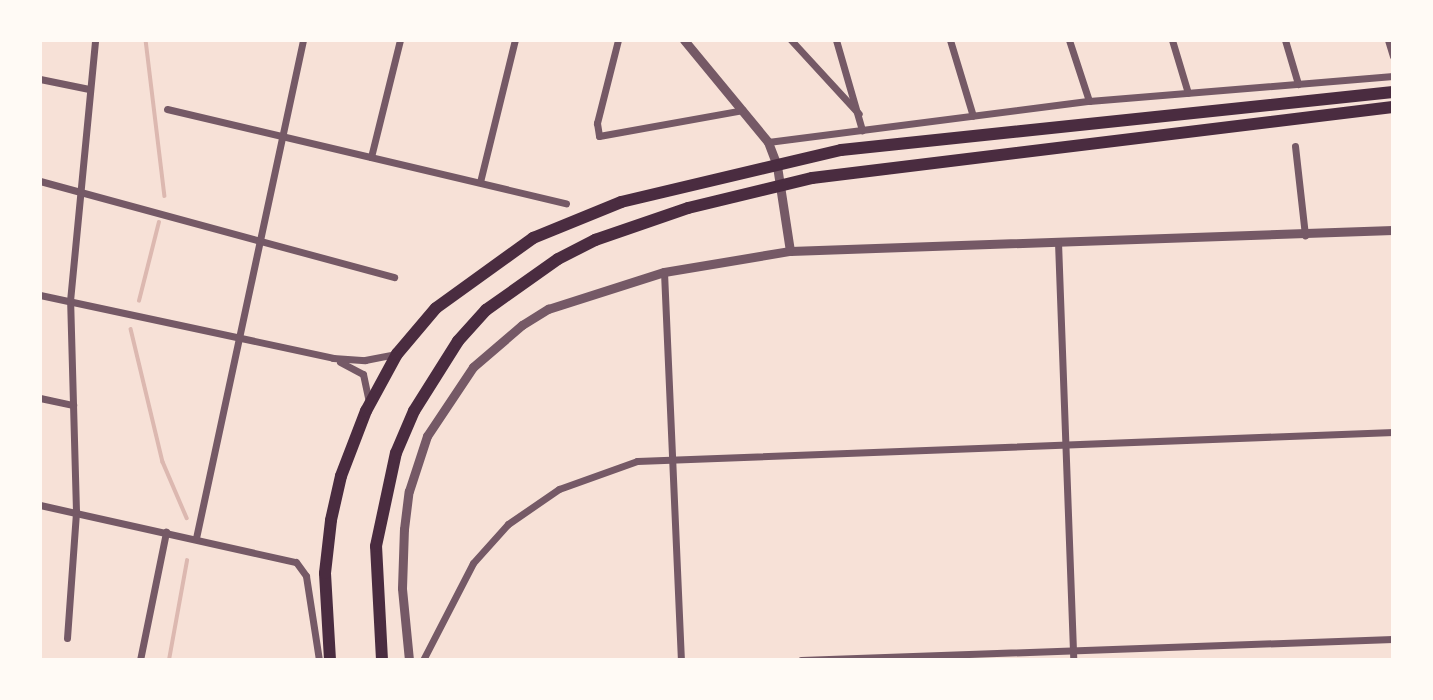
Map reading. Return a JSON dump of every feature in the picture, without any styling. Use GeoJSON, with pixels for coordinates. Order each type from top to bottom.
{"type":"FeatureCollection","features":[{"type":"Feature","properties":{"kind":"main road"},"geometry":{"type":"LineString","coordinates":[[330,660],[325,573],[331,520],[341,476],[369,404],[397,354],[436,309],[466,284],[533,238],[566,221],[621,202],[841,150],[1393,92]]}},
{"type":"Feature","properties":{"kind":"main road"},"geometry":{"type":"LineString","coordinates":[[382,660],[376,546],[382,508],[396,453],[414,411],[458,341],[520,283],[595,240],[688,208],[862,171],[1393,107]]}},
{"type":"Feature","properties":{"kind":"street"},"geometry":{"type":"LineString","coordinates":[[67,638],[76,511],[70,301],[78,191],[95,40]]}},
{"type":"Feature","properties":{"kind":"street"},"geometry":{"type":"LineString","coordinates":[[194,538],[303,40]]}},
{"type":"Feature","properties":{"kind":"street"},"geometry":{"type":"LineString","coordinates":[[371,157],[400,40]]}},
{"type":"Feature","properties":{"kind":"street"},"geometry":{"type":"LineString","coordinates":[[480,182],[514,40]]}},
{"type":"Feature","properties":{"kind":"street"},"geometry":{"type":"LineString","coordinates":[[618,40],[597,123],[597,133],[603,137],[743,110]]}},
{"type":"Feature","properties":{"kind":"street"},"geometry":{"type":"LineString","coordinates":[[684,40],[768,142],[777,166],[790,251]]}},
{"type":"Feature","properties":{"kind":"street"},"geometry":{"type":"LineString","coordinates":[[792,40],[859,114]]}},
{"type":"Feature","properties":{"kind":"street"},"geometry":{"type":"LineString","coordinates":[[836,40],[862,130]]}},
{"type":"Feature","properties":{"kind":"street"},"geometry":{"type":"LineString","coordinates":[[950,40],[973,116]]}},
{"type":"Feature","properties":{"kind":"street"},"geometry":{"type":"LineString","coordinates":[[1069,40],[1089,101]]}},
{"type":"Feature","properties":{"kind":"street"},"geometry":{"type":"LineString","coordinates":[[1172,40],[1188,93]]}},
{"type":"Feature","properties":{"kind":"street"},"geometry":{"type":"LineString","coordinates":[[1285,40],[1298,84]]}},
{"type":"Feature","properties":{"kind":"street"},"geometry":{"type":"LineString","coordinates":[[1388,40],[1393,56]]}},
{"type":"Feature","properties":{"kind":"street"},"geometry":{"type":"LineString","coordinates":[[768,142],[1089,101],[1393,76]]}},
{"type":"Feature","properties":{"kind":"street"},"geometry":{"type":"LineString","coordinates":[[40,79],[89,89]]}},
{"type":"Feature","properties":{"kind":"street"},"geometry":{"type":"LineString","coordinates":[[167,109],[566,203]]}},
{"type":"Feature","properties":{"kind":"street"},"geometry":{"type":"LineString","coordinates":[[1295,146],[1305,235]]}},
{"type":"Feature","properties":{"kind":"street"},"geometry":{"type":"LineString","coordinates":[[40,181],[394,277]]}},
{"type":"Feature","properties":{"kind":"street"},"geometry":{"type":"LineString","coordinates":[[409,660],[402,588],[409,491],[427,436],[454,391],[494,347],[548,309],[664,272],[790,251],[1393,230]]}},
{"type":"Feature","properties":{"kind":"street"},"geometry":{"type":"LineString","coordinates":[[1058,242],[1073,660]]}},
{"type":"Feature","properties":{"kind":"street"},"geometry":{"type":"LineString","coordinates":[[664,272],[681,660]]}},
{"type":"Feature","properties":{"kind":"street"},"geometry":{"type":"LineString","coordinates":[[40,295],[333,358],[365,360],[397,354]]}},
{"type":"Feature","properties":{"kind":"street"},"geometry":{"type":"LineString","coordinates":[[333,358],[363,374],[369,404]]}},
{"type":"Feature","properties":{"kind":"street"},"geometry":{"type":"LineString","coordinates":[[40,398],[73,405]]}},
{"type":"Feature","properties":{"kind":"street"},"geometry":{"type":"LineString","coordinates":[[423,660],[473,563],[508,524],[559,489],[584,477],[637,461],[1393,432]]}},
{"type":"Feature","properties":{"kind":"street"},"geometry":{"type":"LineString","coordinates":[[40,505],[76,511],[300,564],[306,576],[319,660]]}},
{"type":"Feature","properties":{"kind":"street"},"geometry":{"type":"LineString","coordinates":[[139,660],[168,532]]}},
{"type":"Feature","properties":{"kind":"street"},"geometry":{"type":"LineString","coordinates":[[801,660],[1393,639]]}},
{"type":"Feature","properties":{"kind":"waterway"},"geometry":{"type":"LineString","coordinates":[[146,40],[165,196]]}},
{"type":"Feature","properties":{"kind":"waterway"},"geometry":{"type":"LineString","coordinates":[[139,301],[159,222]]}},
{"type":"Feature","properties":{"kind":"waterway"},"geometry":{"type":"LineString","coordinates":[[131,329],[163,462],[187,518]]}},
{"type":"Feature","properties":{"kind":"waterway"},"geometry":{"type":"LineString","coordinates":[[169,660],[187,561]]}}]}
